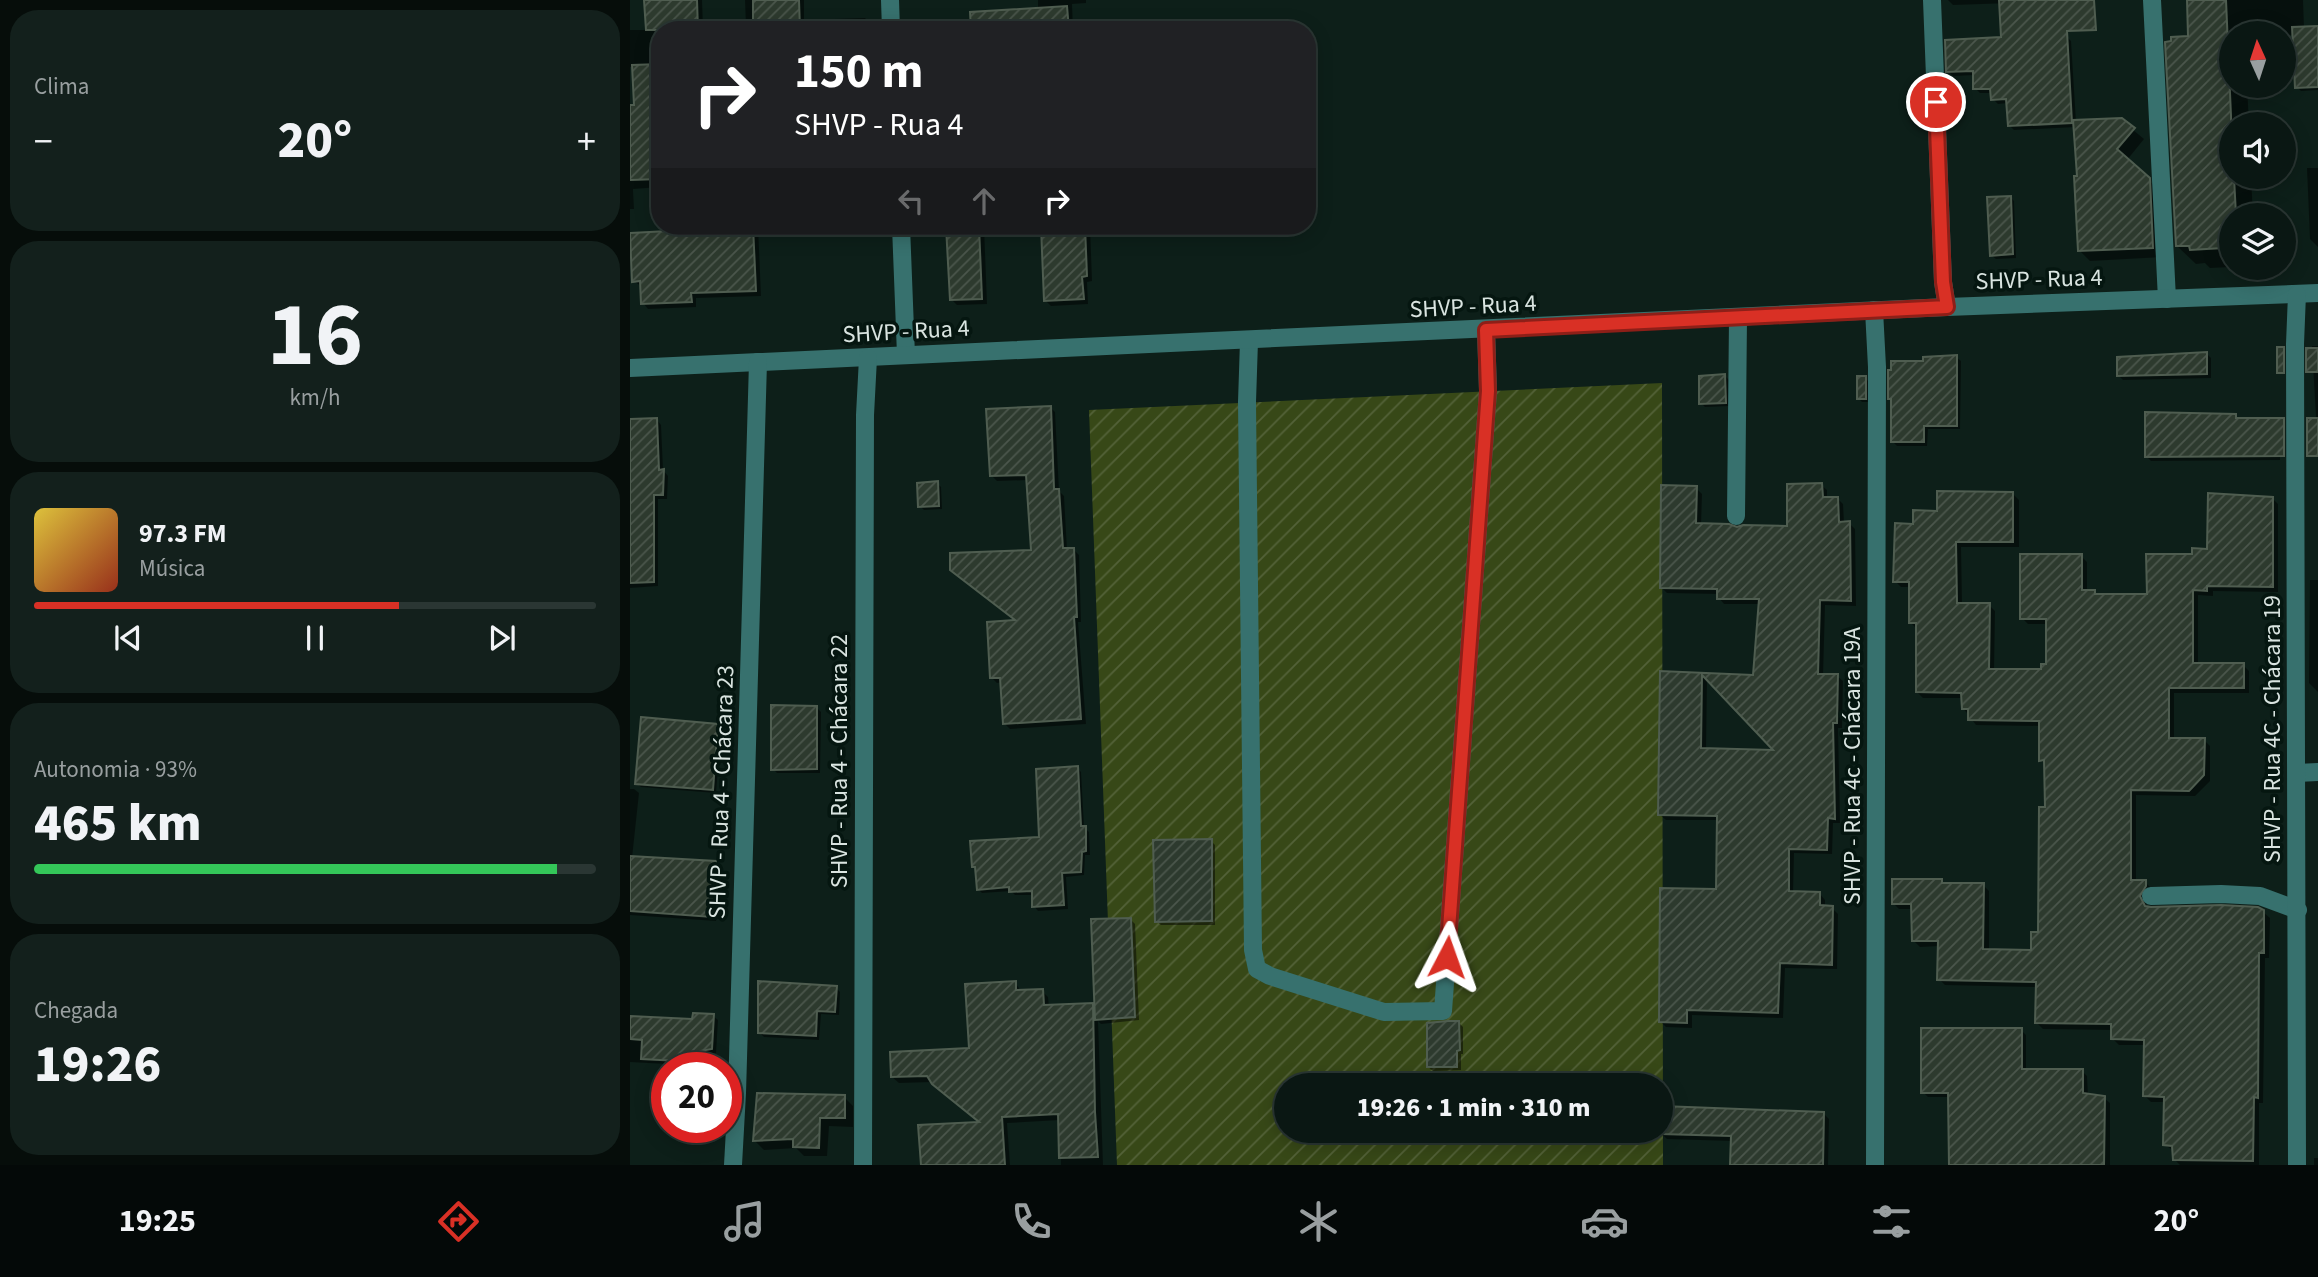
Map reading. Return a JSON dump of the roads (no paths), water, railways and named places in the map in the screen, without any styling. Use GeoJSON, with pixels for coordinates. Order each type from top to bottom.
{"type":"FeatureCollection","features":[{"type":"Feature","properties":{"kind":"street"},"geometry":{"type":"LineString","coordinates":[[890,0],[891,21]]}},
{"type":"Feature","properties":{"kind":"street"},"geometry":{"type":"LineString","coordinates":[[1932,0],[1943,282],[1947,307]]}},
{"type":"Feature","properties":{"kind":"street"},"geometry":{"type":"LineString","coordinates":[[2152,0],[2167,299]]}},
{"type":"Feature","properties":{"kind":"street"},"geometry":{"type":"LineString","coordinates":[[901,235],[906,355]]}},
{"type":"Feature","properties":{"kind":"street","name":"SHVP - Rua 4"},"geometry":{"type":"LineString","coordinates":[[630,368],[1874,310],[2318,293]]}},
{"type":"Feature","properties":{"kind":"street","name":"SHVP - Rua 4C - Chácara 19"},"geometry":{"type":"LineString","coordinates":[[2297,294],[2297,1165]]}},
{"type":"Feature","properties":{"kind":"street","name":"SHVP - Rua 4c - Chácara 19A"},"geometry":{"type":"LineString","coordinates":[[1874,310],[1877,367],[1875,1165]]}},
{"type":"Feature","properties":{"kind":"street"},"geometry":{"type":"LineString","coordinates":[[1736,516],[1738,317]]}},
{"type":"Feature","properties":{"kind":"street"},"geometry":{"type":"LineString","coordinates":[[1249,341],[1247,416],[1252,950],[1257,969],[1270,976],[1384,1012],[1444,1011],[1488,391],[1486,330]]}},
{"type":"Feature","properties":{"kind":"street","name":"SHVP - Rua 4 - Chácara 22"},"geometry":{"type":"LineString","coordinates":[[863,1165],[865,415],[868,358]]}},
{"type":"Feature","properties":{"kind":"street","name":"SHVP - Rua 4 - Chácara 23"},"geometry":{"type":"LineString","coordinates":[[733,1165],[758,362]]}},
{"type":"Feature","properties":{"kind":"street"},"geometry":{"type":"LineString","coordinates":[[2297,773],[2318,772]]}},
{"type":"Feature","properties":{"kind":"street"},"geometry":{"type":"LineString","coordinates":[[2151,896],[2260,896],[2298,911]]}}]}
